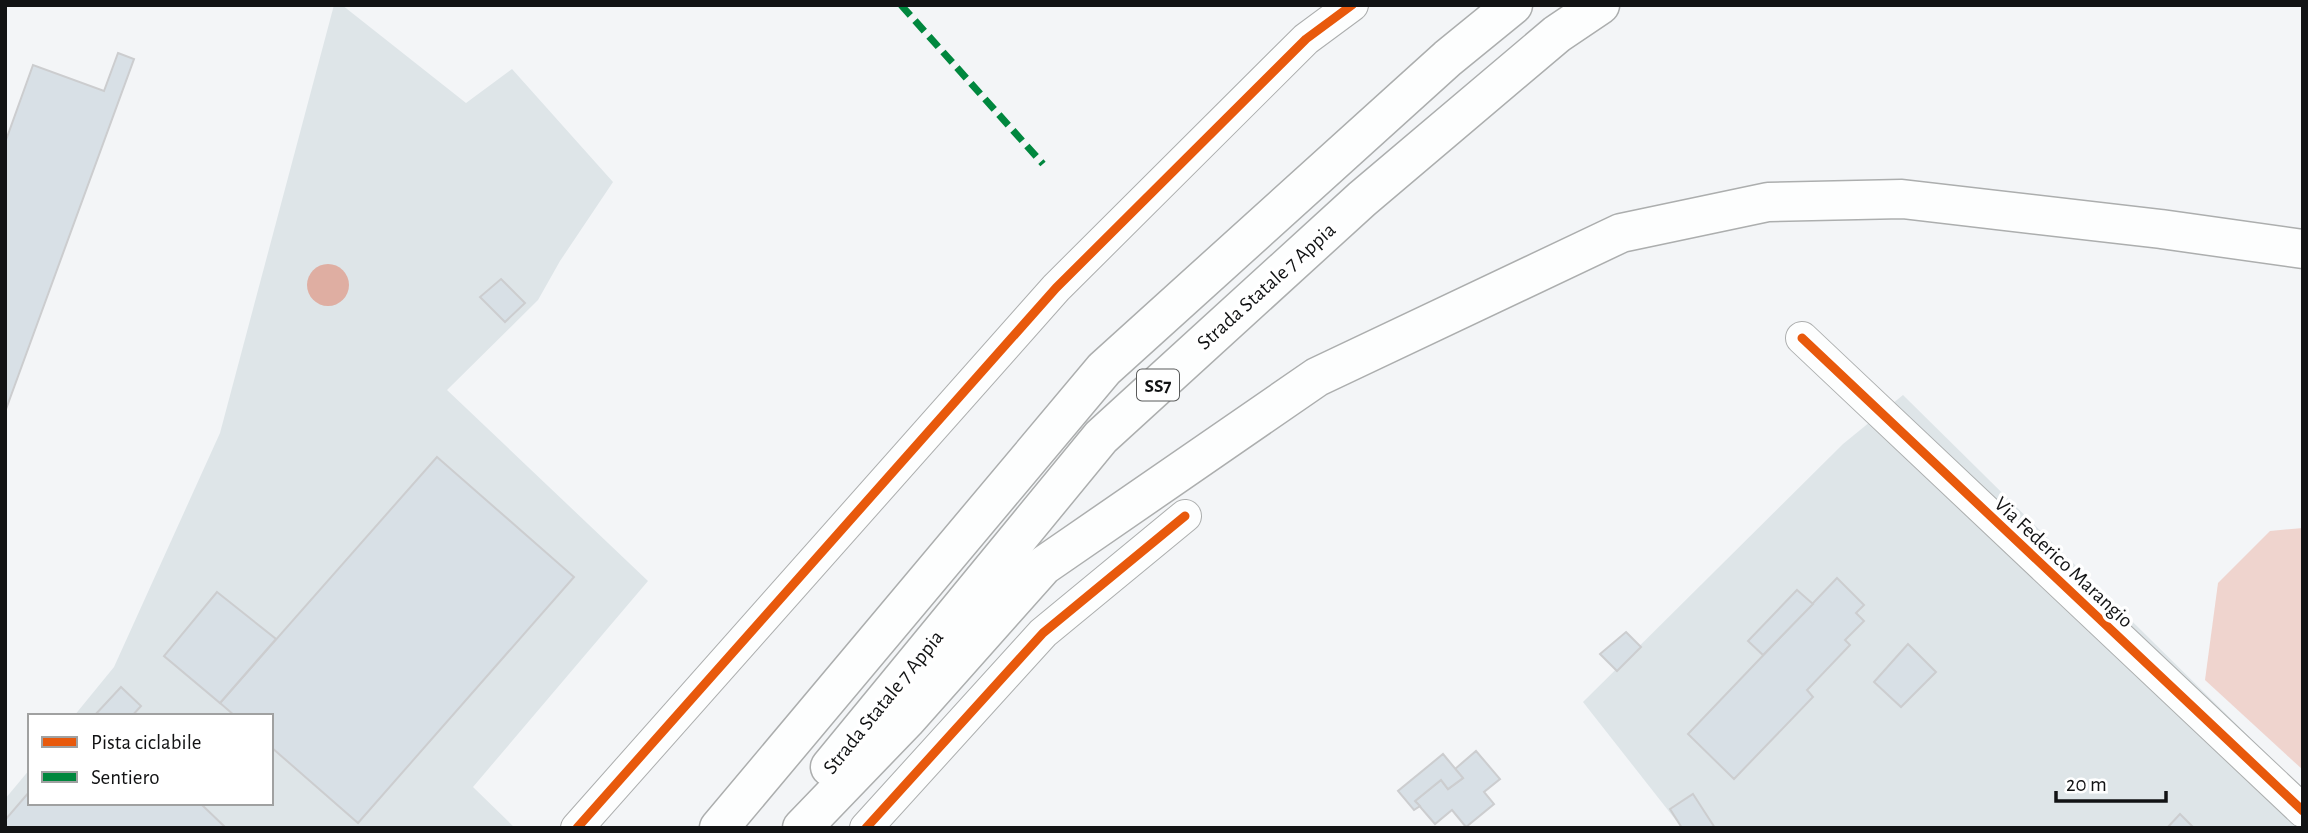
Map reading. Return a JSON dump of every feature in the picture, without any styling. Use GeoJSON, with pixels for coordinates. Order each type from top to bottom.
{"type":"FeatureCollection","features":[{"type":"Feature","properties":{"kind":"highway","name":"Strada Statale 7 Appia"},"geometry":{"type":"LineString","coordinates":[[719,828],[1104,369],[1448,58],[1513,5]]}},
{"type":"Feature","properties":{"kind":"highway","name":"Strada Statale 7 Appia"},"geometry":{"type":"LineString","coordinates":[[779,828],[1101,437],[1362,199],[1557,34],[1600,5]]}},
{"type":"Feature","properties":{"kind":"highway"},"geometry":{"type":"LineString","coordinates":[[802,828],[906,720],[1043,566],[1317,377],[1621,233],[1768,202],[1902,199],[2161,229],[2303,250]]}},
{"type":"Feature","properties":{"kind":"street"},"geometry":{"type":"LineString","coordinates":[[578,828],[1056,288],[1306,39],[1352,5]]}},
{"type":"Feature","properties":{"kind":"street","name":"Via Federico Marangio"},"geometry":{"type":"LineString","coordinates":[[1802,338],[2303,811]]}},
{"type":"Feature","properties":{"kind":"street"},"geometry":{"type":"LineString","coordinates":[[866,828],[1043,633],[1185,516]]}},
{"type":"Feature","properties":{"kind":"shaded area"},"geometry":{"type":"Polygon","coordinates":[[[334,5],[342,5],[466,103],[512,69],[613,182],[560,261],[538,300],[447,390],[648,581],[473,787],[515,828],[5,828],[5,799],[28,771],[28,805],[273,805],[273,714],[76,714],[114,667],[220,433],[334,5]]]}},
{"type":"Feature","properties":{"kind":"shaded area"},"geometry":{"type":"Polygon","coordinates":[[[328,264],[343,270],[349,285],[343,300],[328,306],[313,300],[307,285],[313,270],[328,264]]]}},
{"type":"Feature","properties":{"kind":"shaded area"},"geometry":{"type":"Polygon","coordinates":[[[1903,395],[2303,790],[2303,828],[1682,828],[1583,702],[1843,444],[1903,395]]]}},
{"type":"Feature","properties":{"kind":"shaded area"},"geometry":{"type":"Polygon","coordinates":[[[2303,528],[2303,770],[2205,680],[2218,583],[2270,531],[2303,528]]]}},
{"type":"Feature","properties":{"kind":"building"},"geometry":{"type":"Polygon","coordinates":[[[118,53],[134,59],[5,412],[5,143],[33,65],[104,91],[118,53]]]}},
{"type":"Feature","properties":{"kind":"building"},"geometry":{"type":"Polygon","coordinates":[[[501,279],[525,303],[505,322],[480,297],[501,279]]]}},
{"type":"Feature","properties":{"kind":"building"},"geometry":{"type":"Polygon","coordinates":[[[437,457],[574,577],[358,823],[273,749],[273,714],[233,714],[220,703],[437,457]]]}},
{"type":"Feature","properties":{"kind":"building"},"geometry":{"type":"Polygon","coordinates":[[[1837,578],[1864,605],[1856,613],[1864,621],[1845,640],[1850,645],[1807,690],[1813,697],[1734,779],[1688,734],[1837,578]]]}},
{"type":"Feature","properties":{"kind":"building"},"geometry":{"type":"Polygon","coordinates":[[[1797,590],[1813,604],[1763,655],[1748,641],[1797,590]]]}},
{"type":"Feature","properties":{"kind":"building"},"geometry":{"type":"Polygon","coordinates":[[[217,592],[276,639],[220,703],[164,656],[217,592]]]}},
{"type":"Feature","properties":{"kind":"building"},"geometry":{"type":"Polygon","coordinates":[[[1626,632],[1641,647],[1617,671],[1600,654],[1626,632]]]}},
{"type":"Feature","properties":{"kind":"building"},"geometry":{"type":"Polygon","coordinates":[[[1908,644],[1936,672],[1901,707],[1874,682],[1908,644]]]}},
{"type":"Feature","properties":{"kind":"building"},"geometry":{"type":"Polygon","coordinates":[[[121,687],[141,706],[134,714],[96,714],[121,687]]]}},
{"type":"Feature","properties":{"kind":"building"},"geometry":{"type":"Polygon","coordinates":[[[1476,751],[1500,779],[1484,792],[1494,804],[1466,827],[1452,810],[1435,824],[1415,801],[1441,780],[1448,789],[1463,778],[1455,769],[1476,751]]]}},
{"type":"Feature","properties":{"kind":"building"},"geometry":{"type":"Polygon","coordinates":[[[1443,754],[1463,778],[1448,789],[1441,780],[1415,801],[1420,806],[1414,810],[1398,791],[1443,754]]]}},
{"type":"Feature","properties":{"kind":"building"},"geometry":{"type":"Polygon","coordinates":[[[28,793],[28,805],[202,805],[226,828],[5,828],[5,820],[28,793]]]}},
{"type":"Feature","properties":{"kind":"building"},"geometry":{"type":"Polygon","coordinates":[[[1693,794],[1715,828],[1682,828],[1670,809],[1693,794]]]}},
{"type":"Feature","properties":{"kind":"building"},"geometry":{"type":"Polygon","coordinates":[[[2180,814],[2194,828],[2167,828],[2180,814]]]}},
{"type":"Feature","properties":{"kind":"marked path"},"geometry":{"type":"LineString","coordinates":[[901,5],[1043,164]]}},
{"type":"Feature","properties":{"kind":"cycle path"},"geometry":{"type":"LineString","coordinates":[[577,828],[1056,288],[1306,39],[1352,5]]}},
{"type":"Feature","properties":{"kind":"cycle path"},"geometry":{"type":"LineString","coordinates":[[1802,338],[2303,811]]}},
{"type":"Feature","properties":{"kind":"cycle path"},"geometry":{"type":"LineString","coordinates":[[866,828],[1043,633],[1185,516]]}}]}
